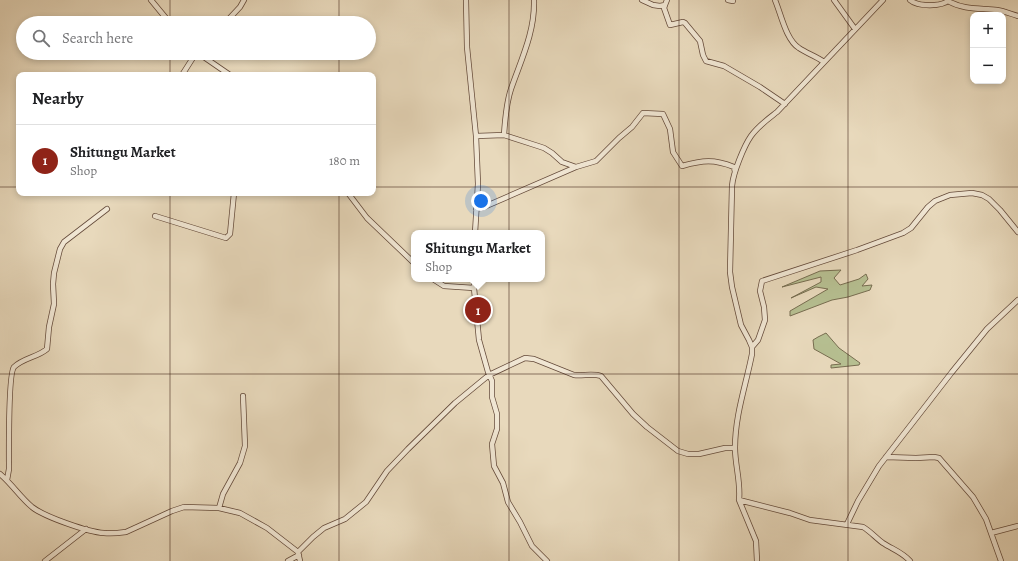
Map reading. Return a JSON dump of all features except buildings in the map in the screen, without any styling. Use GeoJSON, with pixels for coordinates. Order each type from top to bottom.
{"type":"FeatureCollection","features":[{"type":"Feature","properties":{"kind":"street"},"geometry":{"type":"LineString","coordinates":[[151,0],[164,16]]}},
{"type":"Feature","properties":{"kind":"street"},"geometry":{"type":"LineString","coordinates":[[232,16],[240,8],[244,0]]}},
{"type":"Feature","properties":{"kind":"street"},"geometry":{"type":"LineString","coordinates":[[466,0],[467,47],[476,136],[478,184],[475,230]]}},
{"type":"Feature","properties":{"kind":"street"},"geometry":{"type":"LineString","coordinates":[[504,135],[509,97],[531,35],[534,0]]}},
{"type":"Feature","properties":{"kind":"street"},"geometry":{"type":"LineString","coordinates":[[642,0],[660,6],[666,2]]}},
{"type":"Feature","properties":{"kind":"street"},"geometry":{"type":"LineString","coordinates":[[728,0],[733,0]]}},
{"type":"Feature","properties":{"kind":"street"},"geometry":{"type":"LineString","coordinates":[[775,0],[780,10],[782,21],[794,44],[800,49],[812,54],[824,62]]}},
{"type":"Feature","properties":{"kind":"street"},"geometry":{"type":"LineString","coordinates":[[834,0],[855,29]]}},
{"type":"Feature","properties":{"kind":"street"},"geometry":{"type":"LineString","coordinates":[[756,561],[756,542],[739,500],[740,492],[735,448],[738,414],[750,364],[752,347],[742,330],[730,272],[732,186],[735,173],[752,135],[785,104],[883,0]]}},
{"type":"Feature","properties":{"kind":"street"},"geometry":{"type":"LineString","coordinates":[[910,0],[918,5],[942,4],[949,1],[957,6],[966,8],[997,10],[1018,16]]}},
{"type":"Feature","properties":{"kind":"street"},"geometry":{"type":"LineString","coordinates":[[666,2],[664,8],[670,25],[684,22],[700,41],[706,61],[724,66],[785,104]]}},
{"type":"Feature","properties":{"kind":"street"},"geometry":{"type":"LineString","coordinates":[[184,72],[192,60]]}},
{"type":"Feature","properties":{"kind":"street"},"geometry":{"type":"LineString","coordinates":[[208,60],[226,72]]}},
{"type":"Feature","properties":{"kind":"street"},"geometry":{"type":"LineString","coordinates":[[476,209],[484,207],[576,167],[599,160],[619,138],[632,127],[643,112],[663,114],[670,129],[673,152],[682,166],[700,160],[722,162],[734,167],[735,173]]}},
{"type":"Feature","properties":{"kind":"street"},"geometry":{"type":"LineString","coordinates":[[476,136],[504,135],[544,148],[562,162],[576,167]]}},
{"type":"Feature","properties":{"kind":"street"},"geometry":{"type":"LineString","coordinates":[[752,347],[758,340],[765,320],[764,307],[760,291],[762,281],[858,250],[903,233],[910,228],[935,201],[950,195],[972,193],[982,195],[989,199],[1000,210],[1018,232]]}},
{"type":"Feature","properties":{"kind":"street"},"geometry":{"type":"LineString","coordinates":[[156,216],[226,238],[230,234],[234,196]]}},
{"type":"Feature","properties":{"kind":"street"},"geometry":{"type":"LineString","coordinates":[[350,196],[367,218],[411,260]]}},
{"type":"Feature","properties":{"kind":"street"},"geometry":{"type":"LineString","coordinates":[[7,480],[9,469],[10,392],[12,372],[18,364],[47,348],[54,304],[54,273],[60,249],[64,242],[107,209]]}},
{"type":"Feature","properties":{"kind":"street"},"geometry":{"type":"LineString","coordinates":[[436,282],[444,286],[474,288]]}},
{"type":"Feature","properties":{"kind":"street"},"geometry":{"type":"LineString","coordinates":[[474,282],[479,340],[492,382],[492,397],[497,414],[496,429],[492,444],[494,466],[504,483],[508,502],[532,546],[546,561]]}},
{"type":"Feature","properties":{"kind":"street"},"geometry":{"type":"LineString","coordinates":[[847,524],[871,478],[886,457],[987,329],[1018,300]]}},
{"type":"Feature","properties":{"kind":"street"},"geometry":{"type":"LineString","coordinates":[[288,561],[298,554],[313,537],[324,528],[345,519],[366,502],[387,471],[455,403],[489,375],[525,358],[534,359],[574,375],[600,375],[633,414],[672,448],[678,451],[688,454],[699,454],[725,448],[735,448]]}},
{"type":"Feature","properties":{"kind":"street"},"geometry":{"type":"LineString","coordinates":[[219,508],[223,494],[240,462],[245,446],[243,396]]}},
{"type":"Feature","properties":{"kind":"street"},"geometry":{"type":"LineString","coordinates":[[886,457],[939,458],[974,498],[986,519],[1001,561]]}},
{"type":"Feature","properties":{"kind":"street"},"geometry":{"type":"LineString","coordinates":[[0,474],[26,501],[40,512],[86,529],[103,533],[118,533],[184,507],[219,508],[240,513],[256,521],[282,539],[298,554],[300,561]]}},
{"type":"Feature","properties":{"kind":"street"},"geometry":{"type":"LineString","coordinates":[[739,500],[790,513],[810,520],[863,527],[882,542],[897,550],[910,561]]}},
{"type":"Feature","properties":{"kind":"street"},"geometry":{"type":"LineString","coordinates":[[991,534],[1018,526]]}},
{"type":"Feature","properties":{"kind":"street"},"geometry":{"type":"LineString","coordinates":[[44,561],[86,529]]}},
{"type":"Feature","properties":{"kind":"green space"},"geometry":{"type":"Polygon","coordinates":[[[841,270],[834,278],[840,285],[859,279],[866,274],[868,279],[862,286],[872,285],[870,290],[832,300],[790,316],[790,311],[828,289],[816,287],[791,298],[821,282],[821,277],[782,287],[820,271],[841,270]]]}},
{"type":"Feature","properties":{"kind":"green space"},"geometry":{"type":"Polygon","coordinates":[[[826,333],[839,348],[860,363],[859,365],[831,368],[831,365],[841,364],[814,349],[813,340],[826,333]]]}},
{"type":"Feature","properties":{"kind":"place","name":"Shitungu Market"},"geometry":{"type":"Point","coordinates":[478,310]}}]}
